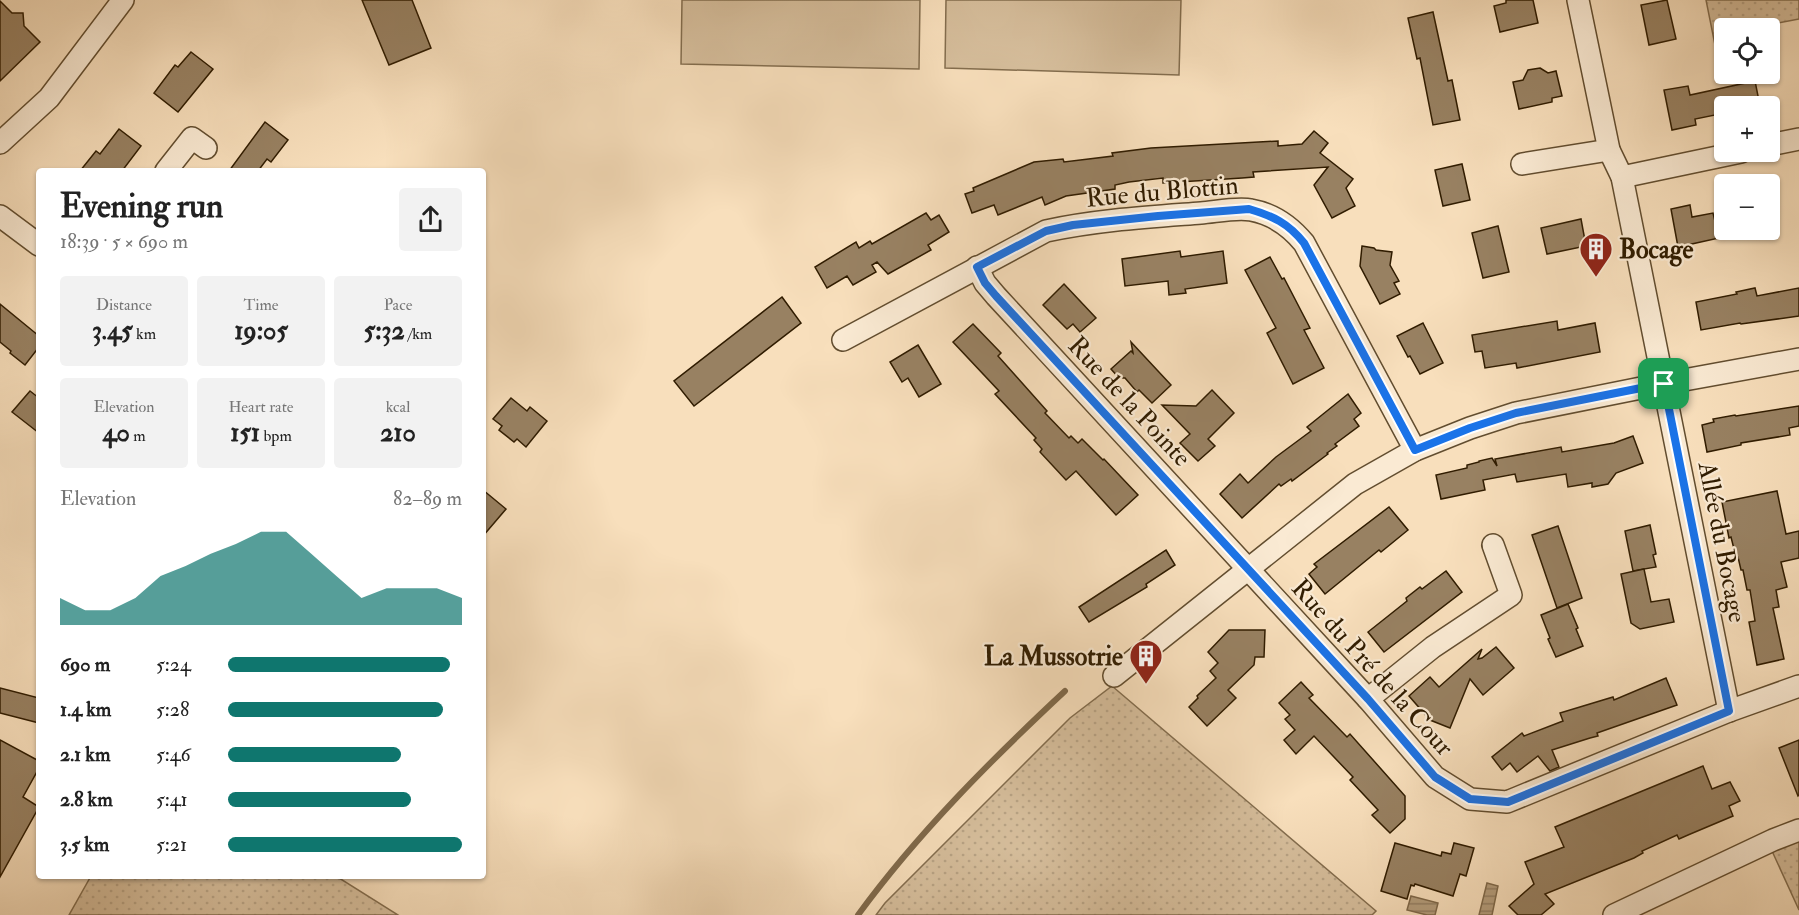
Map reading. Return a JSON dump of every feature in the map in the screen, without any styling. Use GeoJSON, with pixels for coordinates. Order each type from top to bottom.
{"type":"FeatureCollection","features":[{"type":"Feature","properties":{"kind":"street"},"geometry":{"type":"LineString","coordinates":[[0,143],[49,98],[123,0]]}},
{"type":"Feature","properties":{"kind":"street","name":"Allée du Bocage"},"geometry":{"type":"LineString","coordinates":[[1578,0],[1610,150],[1622,177],[1729,711]]}},
{"type":"Feature","properties":{"kind":"street"},"geometry":{"type":"LineString","coordinates":[[168,168],[192,138],[206,148]]}},
{"type":"Feature","properties":{"kind":"street"},"geometry":{"type":"LineString","coordinates":[[1780,144],[1799,140]]}},
{"type":"Feature","properties":{"kind":"street"},"geometry":{"type":"LineString","coordinates":[[1522,164],[1610,150]]}},
{"type":"Feature","properties":{"kind":"street"},"geometry":{"type":"LineString","coordinates":[[1622,177],[1714,158]]}},
{"type":"Feature","properties":{"kind":"street","name":"Rue du Blottin"},"geometry":{"type":"LineString","coordinates":[[843,340],[1046,231],[1073,225],[1249,209],[1272,216],[1294,231],[1304,243],[1415,450]]}},
{"type":"Feature","properties":{"kind":"street"},"geometry":{"type":"LineString","coordinates":[[0,216],[36,243]]}},
{"type":"Feature","properties":{"kind":"street","name":"Rue de la Pointe"},"geometry":{"type":"LineString","coordinates":[[977,267],[985,283],[996,296],[1248,569]]}},
{"type":"Feature","properties":{"kind":"street"},"geometry":{"type":"LineString","coordinates":[[1114,676],[1355,484],[1415,450],[1516,413],[1799,359]]}},
{"type":"Feature","properties":{"kind":"street"},"geometry":{"type":"LineString","coordinates":[[1368,699],[1433,647],[1511,595],[1493,545]]}},
{"type":"Feature","properties":{"kind":"street","name":"Rue du Pré de la Cour"},"geometry":{"type":"LineString","coordinates":[[1248,569],[1368,699],[1435,777],[1470,799],[1508,802],[1729,711],[1799,686]]}},
{"type":"Feature","properties":{"kind":"street"},"geometry":{"type":"LineString","coordinates":[[1614,915],[1799,830]]}},
{"type":"Feature","properties":{"kind":"shaded area"},"geometry":{"type":"Polygon","coordinates":[[[682,0],[920,0],[919,69],[681,64],[682,0]]]}},
{"type":"Feature","properties":{"kind":"shaded area"},"geometry":{"type":"Polygon","coordinates":[[[946,0],[1181,0],[1179,75],[945,68],[946,0]]]}},
{"type":"Feature","properties":{"kind":"shaded area"},"geometry":{"type":"Polygon","coordinates":[[[1706,0],[1799,0],[1799,19],[1780,23],[1780,18],[1714,18],[1714,40],[1706,0]]]}},
{"type":"Feature","properties":{"kind":"shaded area"},"geometry":{"type":"Polygon","coordinates":[[[1112,686],[1376,911],[1372,915],[876,915],[885,903],[1070,718],[1112,686]]]}},
{"type":"Feature","properties":{"kind":"shaded area"},"geometry":{"type":"Polygon","coordinates":[[[1799,840],[1799,910],[1772,851],[1799,840]]]}},
{"type":"Feature","properties":{"kind":"shaded area"},"geometry":{"type":"Polygon","coordinates":[[[89,879],[341,879],[398,915],[69,915],[89,879]]]}},
{"type":"Feature","properties":{"kind":"shaded area"},"geometry":{"type":"Polygon","coordinates":[[[1487,883],[1498,886],[1492,915],[1479,915],[1487,883]]]}},
{"type":"Feature","properties":{"kind":"shaded area"},"geometry":{"type":"Polygon","coordinates":[[[1411,896],[1438,903],[1435,915],[1407,910],[1411,896]]]}},
{"type":"Feature","properties":{"kind":"building"},"geometry":{"type":"Polygon","coordinates":[[[362,0],[412,0],[431,48],[389,65],[362,0]]]}},
{"type":"Feature","properties":{"kind":"building"},"geometry":{"type":"Polygon","coordinates":[[[1506,0],[1533,0],[1538,23],[1500,32],[1494,6],[1506,3],[1506,0]]]}},
{"type":"Feature","properties":{"kind":"building"},"geometry":{"type":"Polygon","coordinates":[[[1667,0],[1676,39],[1649,45],[1641,5],[1667,0]]]}},
{"type":"Feature","properties":{"kind":"building"},"geometry":{"type":"Polygon","coordinates":[[[0,1],[12,13],[23,13],[24,26],[40,42],[0,81],[0,1]]]}},
{"type":"Feature","properties":{"kind":"building"},"geometry":{"type":"Polygon","coordinates":[[[1433,12],[1448,81],[1452,80],[1460,120],[1433,125],[1420,58],[1417,59],[1408,18],[1433,12]]]}},
{"type":"Feature","properties":{"kind":"building"},"geometry":{"type":"Polygon","coordinates":[[[191,52],[213,69],[178,112],[154,93],[175,65],[178,67],[191,52]]]}},
{"type":"Feature","properties":{"kind":"building"},"geometry":{"type":"Polygon","coordinates":[[[1540,68],[1548,73],[1556,71],[1562,96],[1552,98],[1552,102],[1519,109],[1513,82],[1523,80],[1528,70],[1540,68]]]}},
{"type":"Feature","properties":{"kind":"building"},"geometry":{"type":"Polygon","coordinates":[[[1741,84],[1756,84],[1758,96],[1714,96],[1714,115],[1695,119],[1696,125],[1672,130],[1664,90],[1688,86],[1690,95],[1741,84]]]}},
{"type":"Feature","properties":{"kind":"building"},"geometry":{"type":"Polygon","coordinates":[[[265,122],[288,140],[271,162],[267,159],[260,168],[231,168],[265,122]]]}},
{"type":"Feature","properties":{"kind":"building"},"geometry":{"type":"Polygon","coordinates":[[[119,129],[141,146],[124,168],[82,168],[96,151],[100,154],[119,129]]]}},
{"type":"Feature","properties":{"kind":"building"},"geometry":{"type":"Polygon","coordinates":[[[1314,131],[1328,143],[1320,153],[1353,179],[1346,188],[1355,206],[1332,218],[1314,185],[1328,167],[1253,172],[1254,177],[1242,178],[1163,183],[1163,178],[1129,182],[1115,185],[1115,189],[1066,196],[1045,205],[1042,197],[998,215],[994,205],[972,213],[965,194],[974,191],[973,188],[1034,162],[1063,159],[1064,162],[1113,156],[1112,153],[1151,148],[1278,141],[1278,146],[1302,144],[1314,131]]]}},
{"type":"Feature","properties":{"kind":"building"},"geometry":{"type":"Polygon","coordinates":[[[1462,164],[1470,200],[1443,206],[1435,170],[1462,164]]]}},
{"type":"Feature","properties":{"kind":"building"},"geometry":{"type":"Polygon","coordinates":[[[1690,205],[1692,217],[1713,213],[1714,239],[1678,247],[1671,209],[1690,205]]]}},
{"type":"Feature","properties":{"kind":"building"},"geometry":{"type":"Polygon","coordinates":[[[926,213],[931,220],[939,215],[949,232],[928,245],[931,250],[888,274],[877,262],[872,265],[876,272],[853,285],[847,276],[827,288],[815,267],[856,242],[859,248],[870,241],[872,244],[926,213]]]}},
{"type":"Feature","properties":{"kind":"building"},"geometry":{"type":"Polygon","coordinates":[[[1581,219],[1586,246],[1547,254],[1541,228],[1581,219]]]}},
{"type":"Feature","properties":{"kind":"building"},"geometry":{"type":"Polygon","coordinates":[[[1498,226],[1509,272],[1483,278],[1472,233],[1498,226]]]}},
{"type":"Feature","properties":{"kind":"building"},"geometry":{"type":"Polygon","coordinates":[[[1362,246],[1392,252],[1390,265],[1399,281],[1394,283],[1400,294],[1380,304],[1360,266],[1362,246]]]}},
{"type":"Feature","properties":{"kind":"building"},"geometry":{"type":"Polygon","coordinates":[[[1180,251],[1181,257],[1223,251],[1227,283],[1185,289],[1186,293],[1169,295],[1168,281],[1125,286],[1122,259],[1180,251]]]}},
{"type":"Feature","properties":{"kind":"building"},"geometry":{"type":"Polygon","coordinates":[[[1270,257],[1282,279],[1284,278],[1310,328],[1304,330],[1324,368],[1293,384],[1267,333],[1276,328],[1245,270],[1270,257]]]}},
{"type":"Feature","properties":{"kind":"building"},"geometry":{"type":"Polygon","coordinates":[[[1064,284],[1096,318],[1080,332],[1073,324],[1067,329],[1043,305],[1064,284]]]}},
{"type":"Feature","properties":{"kind":"building"},"geometry":{"type":"Polygon","coordinates":[[[1755,288],[1757,296],[1799,288],[1799,316],[1701,330],[1696,302],[1755,288]]]}},
{"type":"Feature","properties":{"kind":"building"},"geometry":{"type":"Polygon","coordinates":[[[782,297],[801,323],[694,406],[674,381],[782,297]]]}},
{"type":"Feature","properties":{"kind":"building"},"geometry":{"type":"Polygon","coordinates":[[[0,304],[36,334],[36,351],[25,365],[0,342],[0,304]]]}},
{"type":"Feature","properties":{"kind":"building"},"geometry":{"type":"Polygon","coordinates":[[[1557,321],[1558,330],[1595,323],[1600,352],[1517,368],[1516,363],[1485,368],[1482,351],[1475,352],[1472,335],[1557,321]]]}},
{"type":"Feature","properties":{"kind":"building"},"geometry":{"type":"Polygon","coordinates":[[[1423,323],[1443,363],[1420,374],[1397,336],[1423,323]]]}},
{"type":"Feature","properties":{"kind":"building"},"geometry":{"type":"Polygon","coordinates":[[[973,324],[1001,353],[998,356],[1069,438],[1071,436],[1078,443],[1082,439],[1138,495],[1116,515],[1076,471],[1066,480],[1040,452],[1042,449],[1034,440],[1036,438],[995,394],[999,391],[953,342],[973,324]]]}},
{"type":"Feature","properties":{"kind":"building"},"geometry":{"type":"Polygon","coordinates":[[[1131,342],[1171,385],[1152,403],[1139,390],[1137,392],[1125,378],[1119,378],[1111,369],[1131,351],[1133,353],[1131,342]]]}},
{"type":"Feature","properties":{"kind":"building"},"geometry":{"type":"Polygon","coordinates":[[[918,345],[941,384],[919,397],[908,378],[902,382],[890,362],[918,345]]]}},
{"type":"Feature","properties":{"kind":"building"},"geometry":{"type":"Polygon","coordinates":[[[1212,390],[1234,413],[1208,439],[1215,446],[1198,461],[1180,443],[1190,434],[1162,405],[1196,406],[1212,390]]]}},
{"type":"Feature","properties":{"kind":"building"},"geometry":{"type":"Polygon","coordinates":[[[30,391],[36,396],[36,431],[12,412],[30,391]]]}},
{"type":"Feature","properties":{"kind":"building"},"geometry":{"type":"Polygon","coordinates":[[[1348,394],[1361,413],[1354,419],[1359,426],[1335,444],[1337,446],[1328,454],[1292,481],[1291,479],[1281,486],[1279,484],[1242,518],[1220,494],[1240,474],[1248,483],[1276,457],[1311,431],[1307,427],[1348,394]]]}},
{"type":"Feature","properties":{"kind":"building"},"geometry":{"type":"Polygon","coordinates":[[[511,398],[527,411],[530,407],[547,421],[526,447],[517,439],[514,442],[499,430],[502,426],[493,419],[511,398]]]}},
{"type":"Feature","properties":{"kind":"building"},"geometry":{"type":"Polygon","coordinates":[[[1799,406],[1799,426],[1789,428],[1790,435],[1741,443],[1741,445],[1707,452],[1702,425],[1714,422],[1713,419],[1799,406]]]}},
{"type":"Feature","properties":{"kind":"building"},"geometry":{"type":"Polygon","coordinates":[[[1633,436],[1643,463],[1616,473],[1608,484],[1592,487],[1592,483],[1568,487],[1566,474],[1517,482],[1515,474],[1483,480],[1485,490],[1441,499],[1436,475],[1467,468],[1467,465],[1492,458],[1497,466],[1495,459],[1561,447],[1562,452],[1614,443],[1633,436]]]}},
{"type":"Feature","properties":{"kind":"building"},"geometry":{"type":"Polygon","coordinates":[[[1777,491],[1786,534],[1799,531],[1799,558],[1781,562],[1787,587],[1776,590],[1779,607],[1773,608],[1784,659],[1757,665],[1749,622],[1755,621],[1750,590],[1747,590],[1743,570],[1736,557],[1731,537],[1729,538],[1722,502],[1777,491]]]}},
{"type":"Feature","properties":{"kind":"building"},"geometry":{"type":"Polygon","coordinates":[[[486,492],[506,509],[486,532],[486,492]]]}},
{"type":"Feature","properties":{"kind":"building"},"geometry":{"type":"Polygon","coordinates":[[[1389,507],[1408,530],[1381,552],[1379,550],[1325,594],[1309,574],[1317,567],[1314,564],[1389,507]]]}},
{"type":"Feature","properties":{"kind":"building"},"geometry":{"type":"Polygon","coordinates":[[[1650,525],[1656,554],[1653,555],[1656,567],[1633,571],[1625,531],[1650,525]]]}},
{"type":"Feature","properties":{"kind":"building"},"geometry":{"type":"Polygon","coordinates":[[[1558,526],[1582,598],[1557,608],[1532,535],[1558,526]]]}},
{"type":"Feature","properties":{"kind":"building"},"geometry":{"type":"Polygon","coordinates":[[[1166,550],[1175,565],[1146,584],[1147,587],[1089,622],[1079,607],[1166,550]]]}},
{"type":"Feature","properties":{"kind":"building"},"geometry":{"type":"Polygon","coordinates":[[[1644,569],[1651,602],[1669,599],[1674,622],[1640,629],[1631,623],[1621,574],[1644,569]]]}},
{"type":"Feature","properties":{"kind":"building"},"geometry":{"type":"Polygon","coordinates":[[[1446,571],[1462,592],[1384,652],[1368,632],[1407,601],[1406,598],[1420,587],[1422,589],[1446,571]]]}},
{"type":"Feature","properties":{"kind":"building"},"geometry":{"type":"Polygon","coordinates":[[[1568,604],[1583,646],[1556,657],[1541,615],[1568,604]]]}},
{"type":"Feature","properties":{"kind":"building"},"geometry":{"type":"Polygon","coordinates":[[[1229,630],[1265,630],[1264,657],[1255,657],[1254,665],[1228,690],[1236,698],[1207,726],[1189,707],[1216,678],[1210,671],[1218,663],[1208,652],[1229,630]]]}},
{"type":"Feature","properties":{"kind":"building"},"geometry":{"type":"Polygon","coordinates":[[[1496,647],[1514,668],[1483,695],[1470,679],[1450,728],[1430,720],[1409,696],[1430,677],[1439,687],[1482,649],[1478,659],[1496,647]]]}},
{"type":"Feature","properties":{"kind":"building"},"geometry":{"type":"Polygon","coordinates":[[[1666,678],[1677,705],[1597,733],[1598,736],[1552,750],[1559,767],[1550,771],[1538,756],[1517,772],[1510,763],[1502,770],[1492,757],[1522,733],[1524,736],[1563,721],[1560,713],[1613,697],[1614,700],[1666,678]]]}},
{"type":"Feature","properties":{"kind":"building"},"geometry":{"type":"Polygon","coordinates":[[[1301,682],[1313,695],[1309,698],[1347,737],[1350,734],[1405,796],[1405,819],[1390,833],[1372,815],[1378,810],[1350,780],[1353,777],[1314,736],[1296,754],[1284,740],[1295,730],[1285,719],[1290,715],[1279,703],[1301,682]]]}},
{"type":"Feature","properties":{"kind":"building"},"geometry":{"type":"Polygon","coordinates":[[[0,688],[36,697],[36,722],[0,713],[0,688]]]}},
{"type":"Feature","properties":{"kind":"building"},"geometry":{"type":"Polygon","coordinates":[[[0,740],[36,759],[36,773],[23,797],[36,805],[36,812],[0,877],[0,740]]]}},
{"type":"Feature","properties":{"kind":"building"},"geometry":{"type":"Polygon","coordinates":[[[1799,740],[1799,795],[1798,796],[1779,748],[1799,740]]]}},
{"type":"Feature","properties":{"kind":"building"},"geometry":{"type":"Polygon","coordinates":[[[1703,766],[1712,789],[1730,782],[1740,801],[1729,806],[1733,816],[1679,839],[1677,835],[1642,851],[1643,853],[1634,858],[1545,894],[1554,904],[1541,915],[1518,915],[1509,906],[1534,884],[1525,862],[1564,847],[1555,827],[1703,766]]]}},
{"type":"Feature","properties":{"kind":"building"},"geometry":{"type":"Polygon","coordinates":[[[1395,843],[1441,856],[1442,852],[1451,854],[1454,843],[1474,848],[1466,876],[1460,874],[1453,896],[1415,884],[1411,885],[1407,899],[1381,891],[1395,843]]]}},
{"type":"Feature","properties":{"kind":"waterway"},"geometry":{"type":"LineString","coordinates":[[858,915],[930,826],[1065,691]]}},
{"type":"Feature","properties":{"kind":"place","name":"Bocage"},"geometry":{"type":"Point","coordinates":[1596,278]}},
{"type":"Feature","properties":{"kind":"place","name":"La Mussotrie"},"geometry":{"type":"Point","coordinates":[1146,685]}},
{"type":"Feature","properties":{"kind":"route"},"geometry":{"type":"LineString","coordinates":[[1249,209],[1272,216],[1294,231],[1304,243],[1415,450],[1516,413],[1664,384],[1729,711],[1508,802],[1470,799],[1435,777],[1368,699],[996,296],[985,283],[977,267],[1046,231],[1073,225],[1249,209]]}}]}
